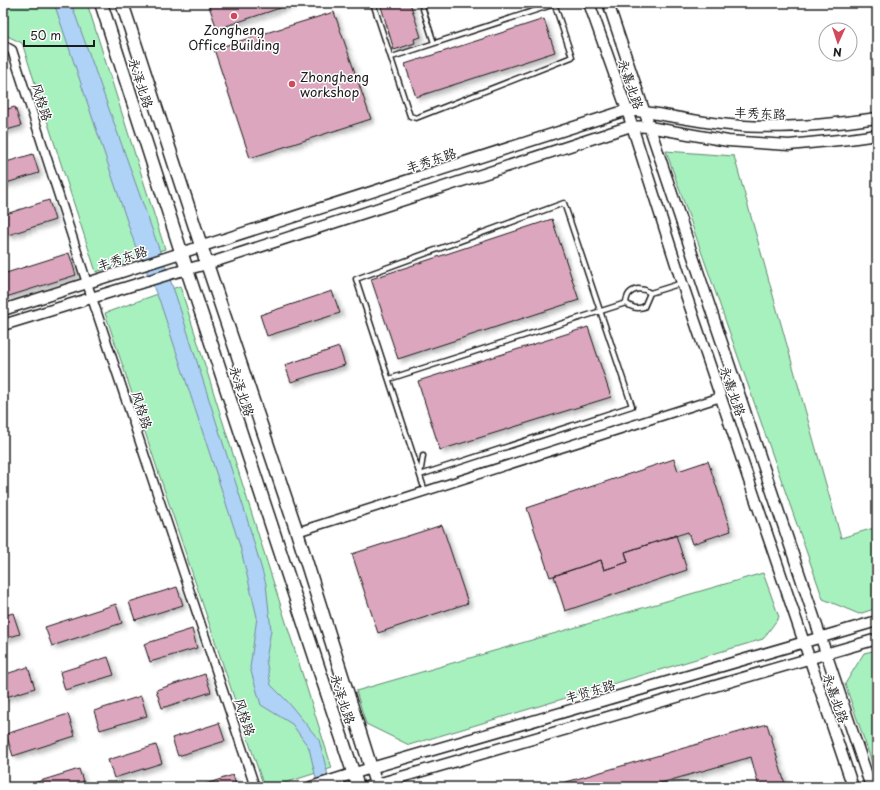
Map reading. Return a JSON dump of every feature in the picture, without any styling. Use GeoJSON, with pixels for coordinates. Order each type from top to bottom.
{"type":"FeatureCollection","features":[{"type":"Feature","properties":{"kind":"main road","name":"永泽北路"},"geometry":{"type":"LineString","coordinates":[[101,3],[187,270],[358,787]]}},
{"type":"Feature","properties":{"kind":"main road","name":"永泽北路"},"geometry":{"type":"LineString","coordinates":[[122,3],[202,247],[206,264],[297,532],[371,768],[374,786]]}},
{"type":"Feature","properties":{"kind":"street","name":"永嘉北路"},"geometry":{"type":"LineString","coordinates":[[589,3],[627,110],[682,283],[853,787]]}},
{"type":"Feature","properties":{"kind":"street","name":"永嘉北路"},"geometry":{"type":"LineString","coordinates":[[608,3],[871,787]]}},
{"type":"Feature","properties":{"kind":"street","name":"风格路"},"geometry":{"type":"LineString","coordinates":[[3,45],[12,50],[87,283],[255,787]]}},
{"type":"Feature","properties":{"kind":"street","name":"丰秀东路"},"geometry":{"type":"LineString","coordinates":[[3,310],[627,110],[730,125],[789,127],[877,118]]}},
{"type":"Feature","properties":{"kind":"street"},"geometry":{"type":"LineString","coordinates":[[3,325],[206,264],[631,126],[649,127],[728,141],[789,145],[877,135]]}},
{"type":"Feature","properties":{"kind":"street"},"geometry":{"type":"LineString","coordinates":[[297,532],[721,397]]}},
{"type":"Feature","properties":{"kind":"street","name":"丰贤东路"},"geometry":{"type":"LineString","coordinates":[[311,787],[371,768],[877,621]]}},
{"type":"Feature","properties":{"kind":"street"},"geometry":{"type":"LineString","coordinates":[[374,786],[877,639]]}},
{"type":"Feature","properties":{"kind":"lane"},"geometry":{"type":"LineString","coordinates":[[373,3],[392,57],[410,116],[416,118],[572,57],[555,4],[392,57]]}},
{"type":"Feature","properties":{"kind":"lane"},"geometry":{"type":"LineString","coordinates":[[421,3],[434,43]]}},
{"type":"Feature","properties":{"kind":"lane"},"geometry":{"type":"LineString","coordinates":[[420,475],[632,406],[564,203],[356,279],[425,491]]}},
{"type":"Feature","properties":{"kind":"lane"},"geometry":{"type":"LineString","coordinates":[[650,293],[644,307],[631,307],[626,302],[626,296],[632,291],[645,290],[650,293],[682,283]]}},
{"type":"Feature","properties":{"kind":"lane"},"geometry":{"type":"LineString","coordinates":[[389,379],[600,312],[626,302]]}},
{"type":"Feature","properties":{"kind":"lane"},"geometry":{"type":"LineString","coordinates":[[420,475],[423,456]]}},
{"type":"Feature","properties":{"kind":"green space"},"geometry":{"type":"Polygon","coordinates":[[[3,3],[87,3],[165,249],[96,272],[22,43],[3,34],[3,3]]]}},
{"type":"Feature","properties":{"kind":"green space"},"geometry":{"type":"Polygon","coordinates":[[[666,151],[734,156],[841,538],[877,527],[877,608],[859,614],[823,599],[666,151]]]}},
{"type":"Feature","properties":{"kind":"green space"},"geometry":{"type":"Polygon","coordinates":[[[180,286],[332,768],[272,787],[264,787],[105,313],[180,286]]]}},
{"type":"Feature","properties":{"kind":"green space"},"geometry":{"type":"Polygon","coordinates":[[[763,573],[779,617],[763,639],[409,745],[366,724],[356,691],[763,573]]]}},
{"type":"Feature","properties":{"kind":"green space"},"geometry":{"type":"Polygon","coordinates":[[[877,650],[877,777],[845,684],[864,653],[877,650]]]}},
{"type":"Feature","properties":{"kind":"water"},"geometry":{"type":"Polygon","coordinates":[[[54,3],[71,3],[176,296],[246,515],[266,584],[271,630],[266,660],[271,685],[288,702],[319,740],[331,787],[318,787],[309,748],[292,724],[261,705],[250,668],[257,617],[240,546],[160,302],[135,245],[54,3]]]}},
{"type":"Feature","properties":{"kind":"building","name":"Zongheng Office Building"},"geometry":{"type":"Polygon","coordinates":[[[208,3],[295,3],[217,29],[208,3]]]}},
{"type":"Feature","properties":{"kind":"building"},"geometry":{"type":"Polygon","coordinates":[[[380,3],[410,3],[421,37],[414,39],[415,43],[394,50],[380,3]]]}},
{"type":"Feature","properties":{"kind":"building","name":"Zhongheng workshop"},"geometry":{"type":"Polygon","coordinates":[[[334,12],[371,119],[250,158],[214,49],[334,12]]]}},
{"type":"Feature","properties":{"kind":"building"},"geometry":{"type":"Polygon","coordinates":[[[544,19],[555,52],[416,97],[405,64],[544,19]]]}},
{"type":"Feature","properties":{"kind":"building"},"geometry":{"type":"Polygon","coordinates":[[[15,107],[21,126],[3,131],[3,110],[15,107]]]}},
{"type":"Feature","properties":{"kind":"building"},"geometry":{"type":"Polygon","coordinates":[[[33,154],[39,173],[3,184],[3,163],[33,154]]]}},
{"type":"Feature","properties":{"kind":"building"},"geometry":{"type":"Polygon","coordinates":[[[49,200],[55,220],[8,235],[3,221],[3,215],[49,200]]]}},
{"type":"Feature","properties":{"kind":"building"},"geometry":{"type":"Polygon","coordinates":[[[552,219],[579,300],[398,359],[371,279],[552,219]]]}},
{"type":"Feature","properties":{"kind":"building"},"geometry":{"type":"Polygon","coordinates":[[[69,253],[76,275],[6,297],[3,286],[3,274],[69,253]]]}},
{"type":"Feature","properties":{"kind":"building"},"geometry":{"type":"Polygon","coordinates":[[[332,291],[340,313],[267,336],[260,315],[332,291]]]}},
{"type":"Feature","properties":{"kind":"building"},"geometry":{"type":"Polygon","coordinates":[[[588,327],[611,397],[440,450],[418,381],[588,327]]]}},
{"type":"Feature","properties":{"kind":"building"},"geometry":{"type":"Polygon","coordinates":[[[339,347],[345,365],[291,382],[285,365],[339,347]]]}},
{"type":"Feature","properties":{"kind":"building"},"geometry":{"type":"Polygon","coordinates":[[[674,459],[678,471],[708,461],[731,531],[692,544],[688,532],[625,552],[628,562],[604,570],[601,560],[550,577],[527,508],[674,459]]]}},
{"type":"Feature","properties":{"kind":"building"},"geometry":{"type":"Polygon","coordinates":[[[442,525],[468,603],[378,633],[352,554],[442,525]]]}},
{"type":"Feature","properties":{"kind":"building"},"geometry":{"type":"Polygon","coordinates":[[[676,535],[687,570],[565,611],[554,576],[601,560],[604,570],[628,562],[625,552],[676,535]]]}},
{"type":"Feature","properties":{"kind":"building"},"geometry":{"type":"Polygon","coordinates":[[[177,587],[183,605],[135,620],[129,602],[177,587]]]}},
{"type":"Feature","properties":{"kind":"building"},"geometry":{"type":"Polygon","coordinates":[[[116,604],[122,623],[52,646],[45,627],[116,604]]]}},
{"type":"Feature","properties":{"kind":"building"},"geometry":{"type":"Polygon","coordinates":[[[13,613],[20,634],[3,639],[3,616],[13,613]]]}},
{"type":"Feature","properties":{"kind":"building"},"geometry":{"type":"Polygon","coordinates":[[[192,629],[197,648],[150,662],[144,644],[192,629]]]}},
{"type":"Feature","properties":{"kind":"building"},"geometry":{"type":"Polygon","coordinates":[[[108,657],[114,675],[65,690],[60,672],[108,657]]]}},
{"type":"Feature","properties":{"kind":"building"},"geometry":{"type":"Polygon","coordinates":[[[28,667],[35,688],[3,698],[3,675],[28,667]]]}},
{"type":"Feature","properties":{"kind":"building"},"geometry":{"type":"Polygon","coordinates":[[[205,674],[211,692],[162,708],[156,690],[205,674]]]}},
{"type":"Feature","properties":{"kind":"building"},"geometry":{"type":"Polygon","coordinates":[[[141,696],[147,716],[100,730],[94,711],[141,696]]]}},
{"type":"Feature","properties":{"kind":"building"},"geometry":{"type":"Polygon","coordinates":[[[68,714],[75,736],[13,756],[6,734],[68,714]]]}},
{"type":"Feature","properties":{"kind":"building"},"geometry":{"type":"Polygon","coordinates":[[[219,723],[225,741],[178,756],[172,738],[219,723]]]}},
{"type":"Feature","properties":{"kind":"building"},"geometry":{"type":"Polygon","coordinates":[[[767,724],[786,787],[759,787],[751,757],[647,787],[549,787],[767,724]]]}},
{"type":"Feature","properties":{"kind":"building"},"geometry":{"type":"Polygon","coordinates":[[[156,745],[162,763],[114,778],[108,760],[156,745]]]}},
{"type":"Feature","properties":{"kind":"building"},"geometry":{"type":"Polygon","coordinates":[[[79,769],[85,787],[24,786],[79,769]]]}},
{"type":"Feature","properties":{"kind":"building"},"geometry":{"type":"Polygon","coordinates":[[[233,775],[237,787],[197,787],[233,775]]]}},
{"type":"Feature","properties":{"kind":"place","name":"Zongheng Office Building"},"geometry":{"type":"Point","coordinates":[234,16]}},
{"type":"Feature","properties":{"kind":"place","name":"Zhongheng workshop"},"geometry":{"type":"Point","coordinates":[292,84]}}]}
